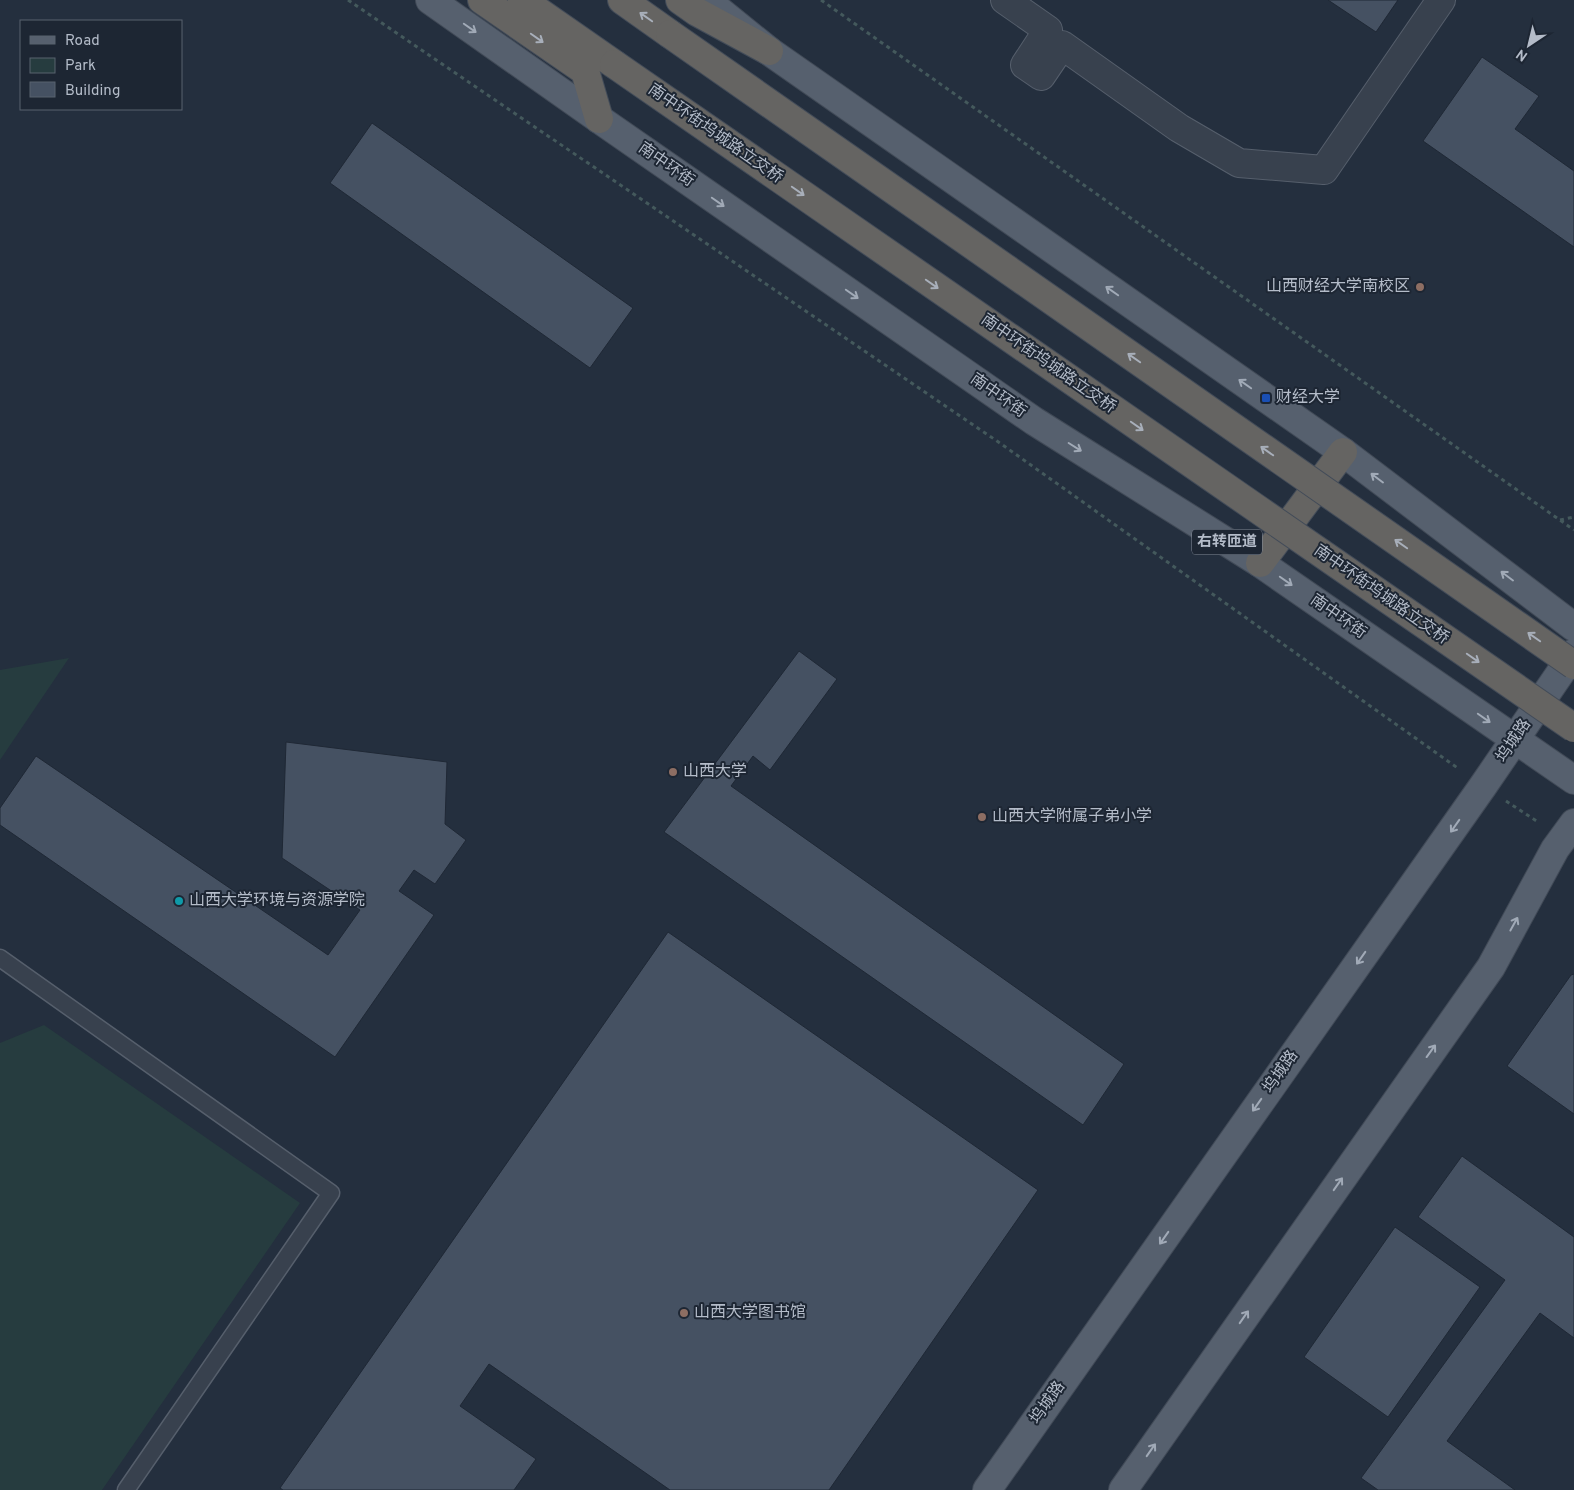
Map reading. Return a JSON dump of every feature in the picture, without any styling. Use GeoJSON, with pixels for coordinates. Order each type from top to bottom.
{"type":"FeatureCollection","features":[{"type":"Feature","properties":{"kind":"highway"},"geometry":{"type":"LineString","coordinates":[[482,0],[585,71],[599,119]]}},
{"type":"Feature","properties":{"kind":"highway","name":"南中环街坞城路立交桥"},"geometry":{"type":"LineString","coordinates":[[522,0],[1574,728]]}},
{"type":"Feature","properties":{"kind":"highway"},"geometry":{"type":"LineString","coordinates":[[622,0],[1574,665]]}},
{"type":"Feature","properties":{"kind":"highway"},"geometry":{"type":"LineString","coordinates":[[680,0],[697,12],[769,51]]}},
{"type":"Feature","properties":{"kind":"highway"},"geometry":{"type":"LineString","coordinates":[[1260,563],[1343,452]]}},
{"type":"Feature","properties":{"kind":"main road","name":"南中环街"},"geometry":{"type":"LineString","coordinates":[[430,0],[1034,421],[1260,563],[1574,780]]}},
{"type":"Feature","properties":{"kind":"main road"},"geometry":{"type":"LineString","coordinates":[[706,0],[769,51],[1343,452],[1574,627]]}},
{"type":"Feature","properties":{"kind":"main road","name":"坞城路"},"geometry":{"type":"LineString","coordinates":[[987,1490],[1574,654]]}},
{"type":"Feature","properties":{"kind":"main road"},"geometry":{"type":"LineString","coordinates":[[1123,1490],[1491,967],[1555,849],[1569,830]]}},
{"type":"Feature","properties":{"kind":"street"},"geometry":{"type":"LineString","coordinates":[[1005,0],[1048,30],[1025,66],[1041,76],[1062,45],[1179,128],[1239,163],[1324,170],[1441,0]]}},
{"type":"Feature","properties":{"kind":"lane"},"geometry":{"type":"LineString","coordinates":[[0,958],[331,1193],[126,1490]]}},
{"type":"Feature","properties":{"kind":"path"},"geometry":{"type":"LineString","coordinates":[[348,0],[997,441],[1483,786],[1569,830]]}},
{"type":"Feature","properties":{"kind":"path"},"geometry":{"type":"LineString","coordinates":[[821,0],[1574,530]]}},
{"type":"Feature","properties":{"kind":"path"},"geometry":{"type":"LineString","coordinates":[[1560,520],[1574,517]]}},
{"type":"Feature","properties":{"kind":"green space"},"geometry":{"type":"Polygon","coordinates":[[[69,658],[0,760],[0,670],[69,658]]]}},
{"type":"Feature","properties":{"kind":"green space"},"geometry":{"type":"Polygon","coordinates":[[[44,1025],[300,1203],[102,1490],[0,1490],[0,1043],[44,1025]]]}},
{"type":"Feature","properties":{"kind":"building"},"geometry":{"type":"Polygon","coordinates":[[[1328,0],[1398,0],[1376,32],[1328,0]]]}},
{"type":"Feature","properties":{"kind":"building"},"geometry":{"type":"Polygon","coordinates":[[[1482,57],[1539,96],[1515,129],[1574,171],[1574,247],[1423,141],[1482,57]]]}},
{"type":"Feature","properties":{"kind":"building"},"geometry":{"type":"Polygon","coordinates":[[[372,123],[633,308],[590,368],[330,183],[372,123]]]}},
{"type":"Feature","properties":{"kind":"building"},"geometry":{"type":"Polygon","coordinates":[[[799,651],[837,679],[770,770],[753,756],[731,786],[1124,1064],[1083,1125],[664,832],[799,651]]]}},
{"type":"Feature","properties":{"kind":"building","name":"山西大学环境与资源学院"},"geometry":{"type":"Polygon","coordinates":[[[286,742],[447,762],[445,824],[466,840],[435,884],[414,870],[399,891],[434,915],[335,1057],[0,825],[0,808],[36,756],[328,955],[360,910],[282,858],[286,742]]]}},
{"type":"Feature","properties":{"kind":"building","name":"山西大学图书馆"},"geometry":{"type":"Polygon","coordinates":[[[668,932],[1038,1190],[829,1490],[670,1490],[489,1364],[460,1406],[536,1459],[514,1490],[283,1490],[280,1488],[668,932]]]}},
{"type":"Feature","properties":{"kind":"building"},"geometry":{"type":"Polygon","coordinates":[[[1574,974],[1574,1114],[1507,1066],[1571,975],[1574,974]]]}},
{"type":"Feature","properties":{"kind":"building"},"geometry":{"type":"Polygon","coordinates":[[[1462,1156],[1574,1237],[1574,1338],[1540,1313],[1447,1441],[1515,1490],[1378,1490],[1361,1478],[1505,1280],[1418,1217],[1462,1156]]]}},
{"type":"Feature","properties":{"kind":"building"},"geometry":{"type":"Polygon","coordinates":[[[1395,1227],[1480,1287],[1388,1417],[1304,1357],[1395,1227]]]}},
{"type":"Feature","properties":{"kind":"place","name":"山西财经大学南校区"},"geometry":{"type":"Point","coordinates":[1420,287]}},
{"type":"Feature","properties":{"kind":"place","name":"财经大学"},"geometry":{"type":"Point","coordinates":[1266,398]}},
{"type":"Feature","properties":{"kind":"place","name":"山西大学"},"geometry":{"type":"Point","coordinates":[673,772]}},
{"type":"Feature","properties":{"kind":"place","name":"山西大学附属子弟小学"},"geometry":{"type":"Point","coordinates":[982,817]}},
{"type":"Feature","properties":{"kind":"place","name":"山西大学环境与资源学院"},"geometry":{"type":"Point","coordinates":[179,901]}},
{"type":"Feature","properties":{"kind":"place","name":"山西大学图书馆"},"geometry":{"type":"Point","coordinates":[684,1313]}}]}
